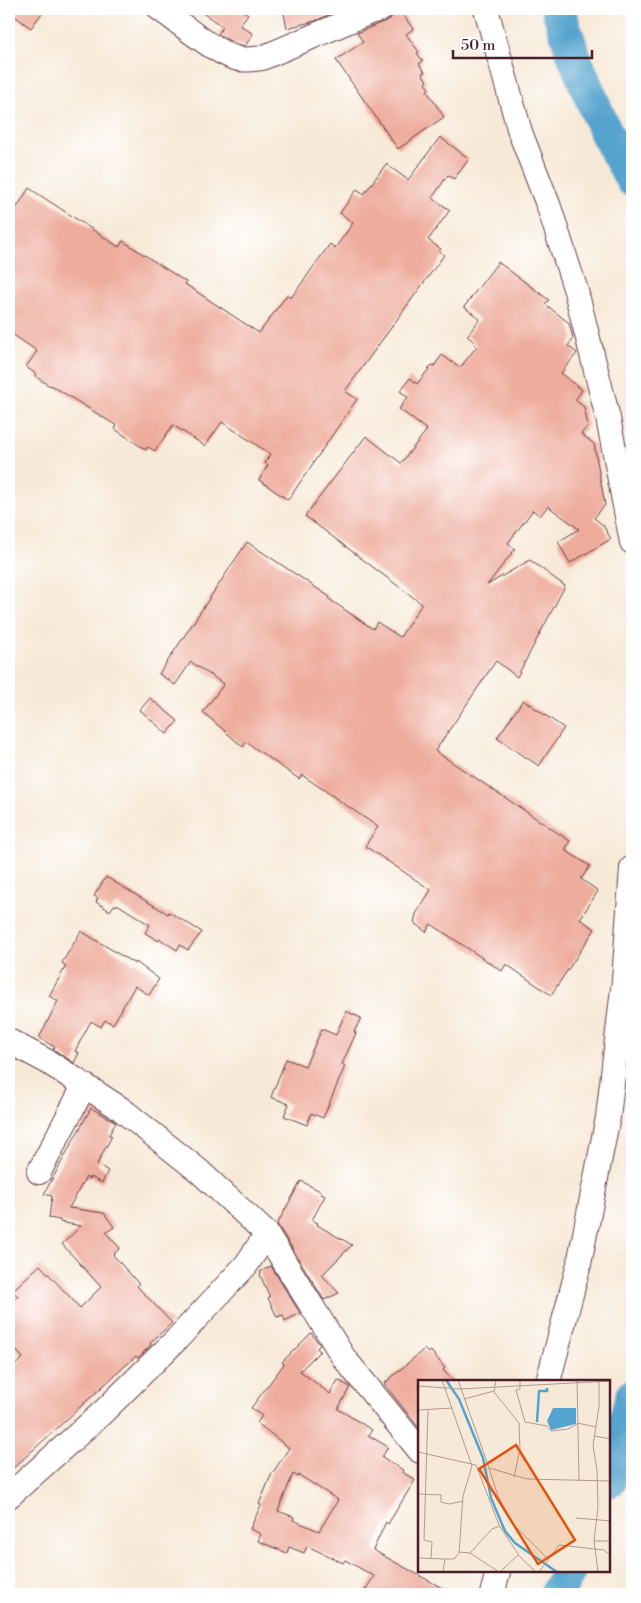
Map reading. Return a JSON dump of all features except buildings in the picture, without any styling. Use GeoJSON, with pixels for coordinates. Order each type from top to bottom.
{"type":"FeatureCollection","features":[{"type":"Feature","properties":{"kind":"street"},"geometry":{"type":"LineString","coordinates":[[160,9],[216,48],[234,58],[246,60],[262,58],[381,9]]}},
{"type":"Feature","properties":{"kind":"street"},"geometry":{"type":"LineString","coordinates":[[486,9],[520,132],[549,206],[576,291],[608,418],[632,542]]}},
{"type":"Feature","properties":{"kind":"street"},"geometry":{"type":"LineString","coordinates":[[549,1380],[579,1264],[608,1117],[624,980],[632,868]]}},
{"type":"Feature","properties":{"kind":"street"},"geometry":{"type":"LineString","coordinates":[[9,1042],[48,1062],[121,1109],[199,1171],[267,1234],[344,1358],[418,1449]]}},
{"type":"Feature","properties":{"kind":"street"},"geometry":{"type":"LineString","coordinates":[[39,1172],[84,1086]]}},
{"type":"Feature","properties":{"kind":"street"},"geometry":{"type":"LineString","coordinates":[[9,1496],[103,1412],[177,1339],[246,1265],[267,1234]]}},
{"type":"Feature","properties":{"kind":"street"},"geometry":{"type":"LineString","coordinates":[[492,1594],[498,1573]]}},
{"type":"Feature","properties":{"kind":"waterway"},"geometry":{"type":"LineString","coordinates":[[558,9],[575,59],[605,131],[632,180]]}},
{"type":"Feature","properties":{"kind":"waterway"},"geometry":{"type":"LineString","coordinates":[[611,1476],[632,1396]]}},
{"type":"Feature","properties":{"kind":"waterway"},"geometry":{"type":"LineString","coordinates":[[556,1594],[568,1573]]}}]}
